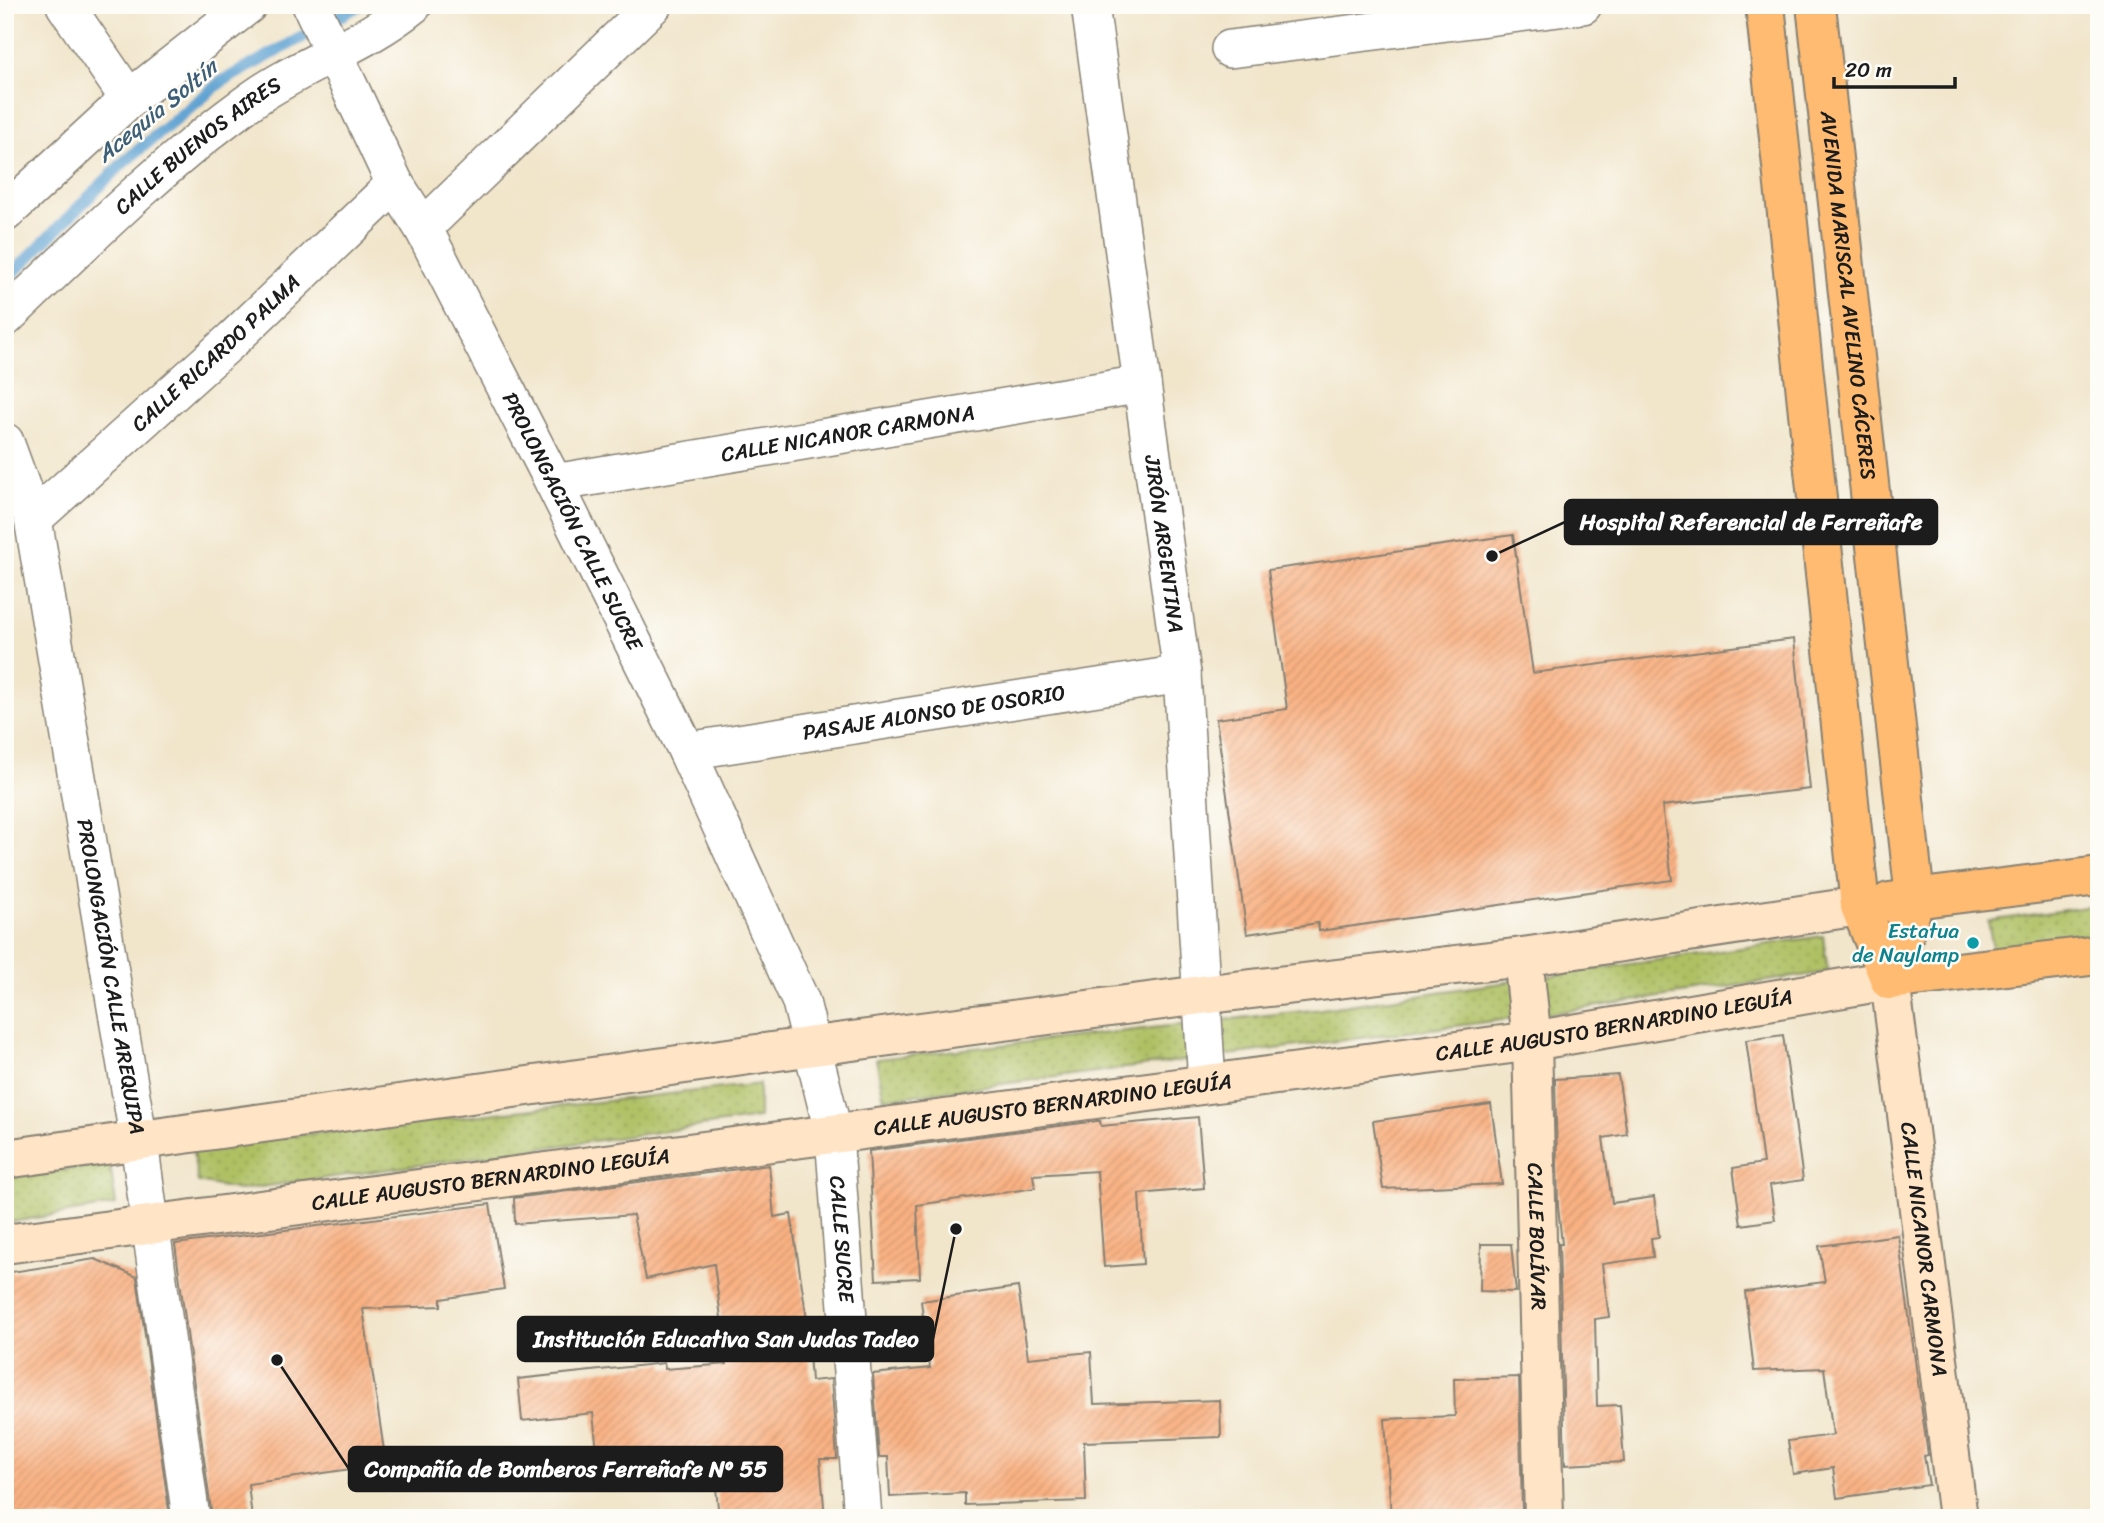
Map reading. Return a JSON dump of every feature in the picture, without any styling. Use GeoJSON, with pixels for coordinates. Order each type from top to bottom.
{"type":"FeatureCollection","features":[{"type":"Feature","properties":{"kind":"main road"},"geometry":{"type":"LineString","coordinates":[[1765,5],[1860,906],[1890,980]]}},
{"type":"Feature","properties":{"kind":"main road","name":"AVENIDA MARISCAL AVELINO CÁCERES"},"geometry":{"type":"LineString","coordinates":[[1816,5],[1915,898],[1890,980]]}},
{"type":"Feature","properties":{"kind":"main road"},"geometry":{"type":"LineString","coordinates":[[5,1159],[814,1046],[1201,995],[1523,957],[1915,898],[2099,876]]}},
{"type":"Feature","properties":{"kind":"main road","name":"CALLE AUGUSTO BERNARDINO LEGUÍA"},"geometry":{"type":"LineString","coordinates":[[5,1244],[1532,1041],[1890,980],[2099,955]]}},
{"type":"Feature","properties":{"kind":"main road","name":"CALLE BOLÍVAR"},"geometry":{"type":"LineString","coordinates":[[1523,957],[1532,1041],[1544,1518]]}},
{"type":"Feature","properties":{"kind":"main road","name":"CALLE NICANOR CARMONA"},"geometry":{"type":"LineString","coordinates":[[1890,980],[1958,1518]]}},
{"type":"Feature","properties":{"kind":"street"},"geometry":{"type":"LineString","coordinates":[[65,5],[129,99]]}},
{"type":"Feature","properties":{"kind":"street"},"geometry":{"type":"LineString","coordinates":[[5,214],[129,99],[248,5]]}},
{"type":"Feature","properties":{"kind":"street","name":"CALLE BUENOS AIRES"},"geometry":{"type":"LineString","coordinates":[[5,318],[161,170],[255,98],[332,48],[385,28],[413,5]]}},
{"type":"Feature","properties":{"kind":"street"},"geometry":{"type":"LineString","coordinates":[[423,228],[653,5]]}},
{"type":"Feature","properties":{"kind":"street","name":"JIRÓN ARGENTINA"},"geometry":{"type":"LineString","coordinates":[[1090,5],[1182,674],[1208,1084]]}},
{"type":"Feature","properties":{"kind":"street"},"geometry":{"type":"LineString","coordinates":[[1230,49],[1410,16],[1583,5]]}},
{"type":"Feature","properties":{"kind":"street","name":"PROLONGACIÓN CALLE SUCRE"},"geometry":{"type":"LineString","coordinates":[[311,6],[395,184],[423,228],[687,751],[801,1002],[814,1046]]}},
{"type":"Feature","properties":{"kind":"street","name":"CALLE RICARDO PALMA"},"geometry":{"type":"LineString","coordinates":[[33,519],[233,339],[395,184]]}},
{"type":"Feature","properties":{"kind":"street","name":"CALLE NICANOR CARMONA"},"geometry":{"type":"LineString","coordinates":[[554,483],[1142,384]]}},
{"type":"Feature","properties":{"kind":"street","name":"PROLONGACIÓN CALLE AREQUIPA"},"geometry":{"type":"LineString","coordinates":[[5,442],[33,519],[139,1142],[191,1518]]}},
{"type":"Feature","properties":{"kind":"street","name":"PASAJE ALONSO DE OSORIO"},"geometry":{"type":"LineString","coordinates":[[687,751],[1182,674]]}},
{"type":"Feature","properties":{"kind":"street","name":"CALLE SUCRE"},"geometry":{"type":"LineString","coordinates":[[814,1046],[834,1135],[863,1518]]}},
{"type":"Feature","properties":{"kind":"green space"},"geometry":{"type":"Polygon","coordinates":[[[2099,905],[2099,938],[1994,955],[1988,921],[2099,905]]]}},
{"type":"Feature","properties":{"kind":"green space"},"geometry":{"type":"Polygon","coordinates":[[[1823,936],[1828,972],[1525,1017],[884,1099],[876,1059],[1321,1009],[1823,936]]]}},
{"type":"Feature","properties":{"kind":"green space"},"geometry":{"type":"Polygon","coordinates":[[[759,1084],[759,1118],[239,1190],[198,1182],[192,1147],[759,1084]]]}},
{"type":"Feature","properties":{"kind":"green space"},"geometry":{"type":"Polygon","coordinates":[[[110,1164],[116,1205],[5,1223],[5,1177],[110,1164]]]}},
{"type":"Feature","properties":{"kind":"building"},"geometry":{"type":"Polygon","coordinates":[[[1513,535],[1533,673],[1794,639],[1810,789],[1662,806],[1672,880],[1319,931],[1318,923],[1247,934],[1216,719],[1287,709],[1268,570],[1513,535]]]}},
{"type":"Feature","properties":{"kind":"building"},"geometry":{"type":"Polygon","coordinates":[[[1783,1035],[1803,1180],[1770,1185],[1775,1220],[1741,1225],[1733,1168],[1763,1163],[1746,1040],[1783,1035]]]}},
{"type":"Feature","properties":{"kind":"building"},"geometry":{"type":"Polygon","coordinates":[[[1618,1075],[1627,1134],[1603,1138],[1612,1203],[1654,1197],[1659,1237],[1651,1238],[1653,1257],[1602,1264],[1609,1317],[1595,1319],[1597,1406],[1620,1405],[1624,1462],[1565,1465],[1559,1244],[1562,1244],[1558,1206],[1555,1079],[1618,1075]]]}},
{"type":"Feature","properties":{"kind":"building"},"geometry":{"type":"Polygon","coordinates":[[[1491,1104],[1502,1184],[1383,1189],[1373,1121],[1491,1104]]]}},
{"type":"Feature","properties":{"kind":"building"},"geometry":{"type":"Polygon","coordinates":[[[1198,1117],[1204,1188],[1139,1194],[1143,1264],[1104,1267],[1097,1171],[1033,1175],[1035,1188],[917,1205],[920,1278],[876,1280],[869,1151],[1097,1121],[1100,1121],[1101,1126],[1198,1117]]]}},
{"type":"Feature","properties":{"kind":"building"},"geometry":{"type":"Polygon","coordinates":[[[769,1165],[774,1217],[791,1214],[806,1313],[811,1381],[831,1379],[837,1459],[820,1459],[825,1518],[719,1518],[712,1447],[598,1461],[593,1413],[522,1421],[518,1379],[664,1363],[665,1369],[727,1364],[714,1264],[646,1279],[633,1215],[515,1224],[514,1198],[769,1165]]]}},
{"type":"Feature","properties":{"kind":"building"},"geometry":{"type":"Polygon","coordinates":[[[490,1204],[504,1289],[441,1299],[441,1306],[363,1309],[386,1464],[248,1484],[252,1518],[212,1518],[175,1244],[490,1204]]]}},
{"type":"Feature","properties":{"kind":"building"},"geometry":{"type":"Polygon","coordinates":[[[1898,1235],[1928,1455],[1924,1456],[1929,1485],[1837,1498],[1833,1468],[1793,1474],[1788,1441],[1833,1435],[1824,1368],[1754,1371],[1745,1292],[1825,1282],[1819,1246],[1898,1235]]]}},
{"type":"Feature","properties":{"kind":"building"},"geometry":{"type":"Polygon","coordinates":[[[1481,1244],[1511,1244],[1516,1292],[1480,1291],[1481,1244]]]}},
{"type":"Feature","properties":{"kind":"building"},"geometry":{"type":"Polygon","coordinates":[[[95,1259],[137,1277],[170,1518],[5,1518],[5,1273],[95,1259]]]}},
{"type":"Feature","properties":{"kind":"building"},"geometry":{"type":"Polygon","coordinates":[[[1018,1287],[1028,1358],[1091,1352],[1094,1404],[1220,1400],[1221,1437],[1084,1442],[1086,1501],[965,1505],[965,1493],[890,1497],[888,1457],[879,1457],[873,1374],[930,1368],[921,1301],[1018,1287]]]}},
{"type":"Feature","properties":{"kind":"building"},"geometry":{"type":"Polygon","coordinates":[[[1519,1377],[1522,1512],[1391,1517],[1385,1419],[1455,1416],[1454,1379],[1519,1377]]]}},
{"type":"Feature","properties":{"kind":"waterway","name":"Acequia Soltín"},"geometry":{"type":"LineString","coordinates":[[5,281],[124,162],[221,82],[360,5]]}},
{"type":"Feature","properties":{"kind":"place","name":"Hospital Referencial de Ferreñafe"},"geometry":{"type":"Point","coordinates":[1492,556]}},
{"type":"Feature","properties":{"kind":"place","name":"Estatua de Naylamp"},"geometry":{"type":"Point","coordinates":[1973,943]}},
{"type":"Feature","properties":{"kind":"place","name":"Institución Educativa San Judas Tadeo"},"geometry":{"type":"Point","coordinates":[956,1229]}},
{"type":"Feature","properties":{"kind":"place","name":"Compañía de Bomberos Ferreñafe Nº 55"},"geometry":{"type":"Point","coordinates":[277,1360]}}]}
